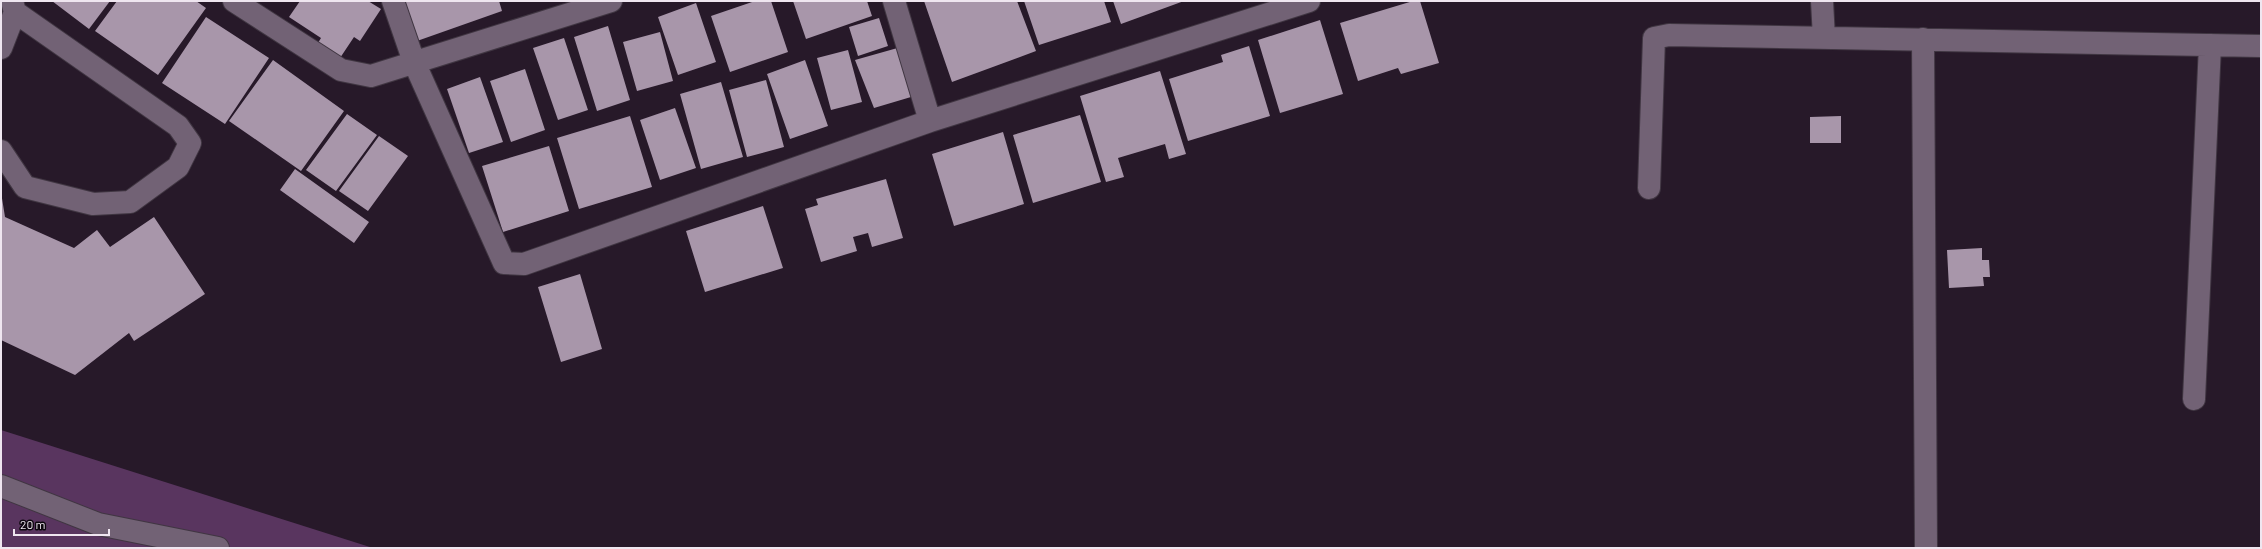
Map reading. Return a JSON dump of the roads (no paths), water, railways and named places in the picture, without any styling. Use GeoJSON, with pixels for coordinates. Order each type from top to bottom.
{"type":"FeatureCollection","features":[{"type":"Feature","properties":{"kind":"street"},"geometry":{"type":"LineString","coordinates":[[234,1],[341,70],[371,76],[612,1]]}},
{"type":"Feature","properties":{"kind":"street"},"geometry":{"type":"LineString","coordinates":[[392,1],[414,62],[504,263],[524,264],[562,252],[930,121],[1309,1]]}},
{"type":"Feature","properties":{"kind":"street"},"geometry":{"type":"LineString","coordinates":[[894,1],[930,121]]}},
{"type":"Feature","properties":{"kind":"street"},"geometry":{"type":"LineString","coordinates":[[1822,1],[1824,38]]}},
{"type":"Feature","properties":{"kind":"street"},"geometry":{"type":"LineString","coordinates":[[1,48],[14,7],[178,126],[190,143],[178,167],[130,202],[94,204],[25,186],[1,151]]}},
{"type":"Feature","properties":{"kind":"street"},"geometry":{"type":"LineString","coordinates":[[1649,188],[1654,38],[1669,34],[2261,46]]}},
{"type":"Feature","properties":{"kind":"street"},"geometry":{"type":"LineString","coordinates":[[1923,39],[1926,548]]}},
{"type":"Feature","properties":{"kind":"street"},"geometry":{"type":"LineString","coordinates":[[2194,399],[2210,45]]}},
{"type":"Feature","properties":{"kind":"street"},"geometry":{"type":"LineString","coordinates":[[1,486],[98,524],[218,548]]}}]}
